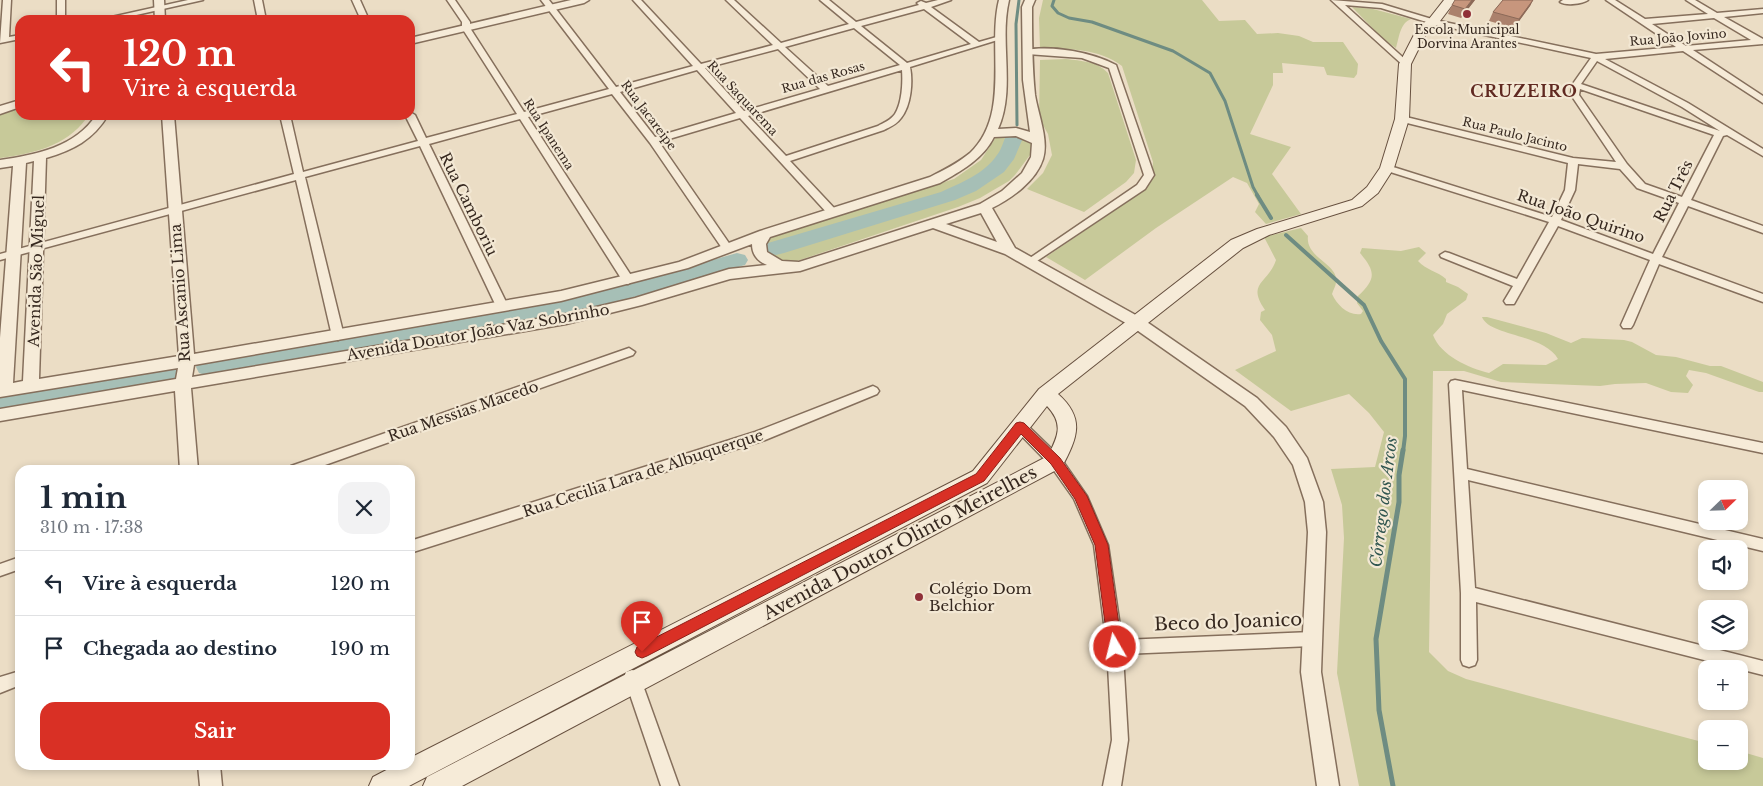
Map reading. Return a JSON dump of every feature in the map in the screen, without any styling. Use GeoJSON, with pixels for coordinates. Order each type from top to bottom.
{"type":"FeatureCollection","features":[{"type":"Feature","properties":{"kind":"main road"},"geometry":{"type":"LineString","coordinates":[[1046,394],[1237,244],[1262,232],[1358,203],[1373,190],[1387,168],[1402,119],[1405,64],[1422,30],[1433,22],[1450,0]]}},
{"type":"Feature","properties":{"kind":"main road","name":"Avenida Doutor Olinto Meirelhes"},"geometry":{"type":"LineString","coordinates":[[415,769],[980,477],[1046,394],[1062,408],[1069,425],[1064,445],[1056,461],[441,784]]}},
{"type":"Feature","properties":{"kind":"main road"},"geometry":{"type":"LineString","coordinates":[[806,567],[819,585]]}},
{"type":"Feature","properties":{"kind":"main road"},"geometry":{"type":"LineString","coordinates":[[438,757],[441,784]]}},
{"type":"Feature","properties":{"kind":"main road","name":"Avenida Doutor Olinto Meirelhes"},"geometry":{"type":"LineString","coordinates":[[382,786],[413,770]]}},
{"type":"Feature","properties":{"kind":"street"},"geometry":{"type":"LineString","coordinates":[[7,0],[2,41],[15,38]]}},
{"type":"Feature","properties":{"kind":"street"},"geometry":{"type":"LineString","coordinates":[[61,0],[61,15]]}},
{"type":"Feature","properties":{"kind":"street"},"geometry":{"type":"LineString","coordinates":[[120,15],[159,4],[199,0]]}},
{"type":"Feature","properties":{"kind":"street"},"geometry":{"type":"LineString","coordinates":[[258,0],[261,15]]}},
{"type":"Feature","properties":{"kind":"street"},"geometry":{"type":"LineString","coordinates":[[356,0],[363,15]]}},
{"type":"Feature","properties":{"kind":"street","name":"Rua Ipanema"},"geometry":{"type":"LineString","coordinates":[[451,0],[522,116],[628,280]]}},
{"type":"Feature","properties":{"kind":"street"},"geometry":{"type":"LineString","coordinates":[[415,40],[562,0]]}},
{"type":"Feature","properties":{"kind":"street"},"geometry":{"type":"LineString","coordinates":[[547,4],[584,0]]}},
{"type":"Feature","properties":{"kind":"street","name":"Rua Saquarema"},"geometry":{"type":"LineString","coordinates":[[637,0],[832,212]]}},
{"type":"Feature","properties":{"kind":"street"},"geometry":{"type":"LineString","coordinates":[[730,0],[826,89]]}},
{"type":"Feature","properties":{"kind":"street"},"geometry":{"type":"LineString","coordinates":[[784,160],[882,128],[893,122],[900,114],[908,73],[906,66],[824,0]]}},
{"type":"Feature","properties":{"kind":"street"},"geometry":{"type":"LineString","coordinates":[[916,0],[978,45]]}},
{"type":"Feature","properties":{"kind":"street"},"geometry":{"type":"LineString","coordinates":[[7,256],[947,0]]}},
{"type":"Feature","properties":{"kind":"street","name":"Avenida Doutor João Vaz Sobrinho"},"geometry":{"type":"LineString","coordinates":[[2,391],[338,336],[561,296],[683,265],[765,234],[935,180],[957,170],[974,156],[991,134],[997,119],[1000,100],[1000,38],[1004,0]]}},
{"type":"Feature","properties":{"kind":"street","name":"Avenida Doutor João Vaz Sobrinho"},"geometry":{"type":"LineString","coordinates":[[0,415],[566,319],[637,302],[730,274],[800,266],[985,207],[1012,189],[1027,174],[1037,159],[1038,142],[1031,108],[1027,52],[1027,7],[1030,0]]}},
{"type":"Feature","properties":{"kind":"street"},"geometry":{"type":"LineString","coordinates":[[1564,2],[1584,0]]}},
{"type":"Feature","properties":{"kind":"street"},"geometry":{"type":"LineString","coordinates":[[1610,0],[1763,100]]}},
{"type":"Feature","properties":{"kind":"street"},"geometry":{"type":"LineString","coordinates":[[1690,0],[1762,42]]}},
{"type":"Feature","properties":{"kind":"street"},"geometry":{"type":"LineString","coordinates":[[1336,1],[1382,6],[1433,22],[1596,57],[1654,87],[1724,132],[1763,153]]}},
{"type":"Feature","properties":{"kind":"street"},"geometry":{"type":"LineString","coordinates":[[1336,1],[1405,64]]}},
{"type":"Feature","properties":{"kind":"street","name":"Rua Jacareipe"},"geometry":{"type":"LineString","coordinates":[[547,4],[653,141],[728,249]]}},
{"type":"Feature","properties":{"kind":"street"},"geometry":{"type":"LineString","coordinates":[[1644,22],[1763,11]]}},
{"type":"Feature","properties":{"kind":"street"},"geometry":{"type":"LineString","coordinates":[[415,34],[466,25]]}},
{"type":"Feature","properties":{"kind":"street","name":"Rua das Rosas"},"geometry":{"type":"LineString","coordinates":[[653,141],[1000,38]]}},
{"type":"Feature","properties":{"kind":"street","name":"Rua João Jovino"},"geometry":{"type":"LineString","coordinates":[[1596,57],[1762,42]]}},
{"type":"Feature","properties":{"kind":"street"},"geometry":{"type":"LineString","coordinates":[[1027,52],[1087,56],[1102,60],[1113,67],[1149,175],[1141,187],[1031,262]]}},
{"type":"Feature","properties":{"kind":"street"},"geometry":{"type":"LineString","coordinates":[[1596,57],[1576,85],[1575,95],[1636,182],[1647,190],[1763,230]]}},
{"type":"Feature","properties":{"kind":"street"},"geometry":{"type":"LineString","coordinates":[[1576,85],[1724,132]]}},
{"type":"Feature","properties":{"kind":"street"},"geometry":{"type":"LineString","coordinates":[[0,110],[15,105]]}},
{"type":"Feature","properties":{"kind":"street","name":"Rua Paulo Jacinto"},"geometry":{"type":"LineString","coordinates":[[1402,119],[1574,161],[1623,166]]}},
{"type":"Feature","properties":{"kind":"street"},"geometry":{"type":"LineString","coordinates":[[0,164],[40,156],[77,140],[90,131],[100,120]]}},
{"type":"Feature","properties":{"kind":"street","name":"Rua Ascanio Lima"},"geometry":{"type":"LineString","coordinates":[[168,120],[186,360],[183,383],[189,465]]}},
{"type":"Feature","properties":{"kind":"street"},"geometry":{"type":"LineString","coordinates":[[286,120],[338,336]]}},
{"type":"Feature","properties":{"kind":"street","name":"Rua Camboriu"},"geometry":{"type":"LineString","coordinates":[[412,120],[502,306]]}},
{"type":"Feature","properties":{"kind":"street"},"geometry":{"type":"LineString","coordinates":[[991,134],[1018,131],[1032,136],[1038,142]]}},
{"type":"Feature","properties":{"kind":"street","name":"Rua Três"},"geometry":{"type":"LineString","coordinates":[[1626,325],[1684,202],[1724,132]]}},
{"type":"Feature","properties":{"kind":"street","name":"Avenida São Miguel"},"geometry":{"type":"LineString","coordinates":[[31,386],[40,156]]}},
{"type":"Feature","properties":{"kind":"street","name":"Avenida São Miguel"},"geometry":{"type":"LineString","coordinates":[[2,391],[7,256],[20,161]]}},
{"type":"Feature","properties":{"kind":"street"},"geometry":{"type":"LineString","coordinates":[[1510,300],[1555,221],[1570,190],[1574,161]]}},
{"type":"Feature","properties":{"kind":"street","name":"Rua João Quirino"},"geometry":{"type":"LineString","coordinates":[[1387,168],[1555,221],[1763,298]]}},
{"type":"Feature","properties":{"kind":"street"},"geometry":{"type":"LineString","coordinates":[[985,207],[1010,251]]}},
{"type":"Feature","properties":{"kind":"street"},"geometry":{"type":"LineString","coordinates":[[934,224],[1010,251],[1136,322],[1251,402],[1280,432],[1301,463],[1314,502],[1317,532],[1311,672],[1328,786]]}},
{"type":"Feature","properties":{"kind":"street"},"geometry":{"type":"LineString","coordinates":[[765,234],[759,245],[766,260],[786,266],[800,266]]}},
{"type":"Feature","properties":{"kind":"street"},"geometry":{"type":"LineString","coordinates":[[728,249],[744,250],[751,256],[749,265],[730,274]]}},
{"type":"Feature","properties":{"kind":"street"},"geometry":{"type":"LineString","coordinates":[[1445,254],[1519,284]]}},
{"type":"Feature","properties":{"kind":"street","name":"Rua Messias Macedo"},"geometry":{"type":"LineString","coordinates":[[310,465],[629,352]]}},
{"type":"Feature","properties":{"kind":"street"},"geometry":{"type":"LineString","coordinates":[[1469,660],[1468,593],[1455,384],[1763,448]]}},
{"type":"Feature","properties":{"kind":"street","name":"Rua Cecilia Lara de Albuquerque"},"geometry":{"type":"LineString","coordinates":[[415,545],[760,436],[873,391]]}},
{"type":"Feature","properties":{"kind":"street"},"geometry":{"type":"LineString","coordinates":[[1020,426],[1056,461],[1080,496],[1101,545],[1115,647],[1120,740],[1112,786]]}},
{"type":"Feature","properties":{"kind":"street"},"geometry":{"type":"LineString","coordinates":[[1461,473],[1763,545]]}},
{"type":"Feature","properties":{"kind":"street"},"geometry":{"type":"LineString","coordinates":[[0,570],[15,565]]}},
{"type":"Feature","properties":{"kind":"street"},"geometry":{"type":"LineString","coordinates":[[1468,593],[1763,668]]}},
{"type":"Feature","properties":{"kind":"street","name":"Beco do Joanico"},"geometry":{"type":"LineString","coordinates":[[1115,647],[1312,639]]}},
{"type":"Feature","properties":{"kind":"street"},"geometry":{"type":"LineString","coordinates":[[626,660],[670,786]]}},
{"type":"Feature","properties":{"kind":"street"},"geometry":{"type":"LineString","coordinates":[[0,685],[15,680]]}},
{"type":"Feature","properties":{"kind":"street"},"geometry":{"type":"LineString","coordinates":[[209,770],[211,786]]}},
{"type":"Feature","properties":{"kind":"green space"},"geometry":{"type":"Polygon","coordinates":[[[1043,0],[1202,0],[1219,21],[1245,20],[1257,34],[1278,33],[1299,36],[1313,42],[1343,42],[1358,64],[1357,74],[1354,78],[1327,75],[1324,67],[1282,63],[1283,73],[1273,73],[1273,85],[1250,134],[1291,147],[1272,174],[1301,214],[1266,224],[1255,212],[1259,204],[1247,183],[1233,177],[1156,228],[1085,280],[1046,257],[1146,189],[1152,176],[1153,162],[1122,66],[1113,60],[1093,53],[1072,49],[1040,48],[1039,18],[1043,0]]]}},
{"type":"Feature","properties":{"kind":"green space"},"geometry":{"type":"Polygon","coordinates":[[[1352,7],[1373,9],[1411,19],[1402,27],[1396,48],[1384,40],[1352,7]]]}},
{"type":"Feature","properties":{"kind":"green space"},"geometry":{"type":"Polygon","coordinates":[[[1066,59],[1094,64],[1108,73],[1136,160],[1134,173],[1126,182],[1084,212],[1027,189],[1043,173],[1052,155],[1048,134],[1039,118],[1040,60],[1066,59]]]}},
{"type":"Feature","properties":{"kind":"green space"},"geometry":{"type":"Polygon","coordinates":[[[15,110],[15,120],[85,120],[69,136],[48,147],[0,158],[0,115],[15,110]]]}},
{"type":"Feature","properties":{"kind":"green space"},"geometry":{"type":"Polygon","coordinates":[[[1001,135],[1023,136],[1032,143],[1030,155],[1009,181],[980,198],[791,263],[768,260],[760,245],[768,238],[954,179],[981,160],[996,137],[1001,135]]]}},
{"type":"Feature","properties":{"kind":"green space"},"geometry":{"type":"Polygon","coordinates":[[[1301,228],[1308,236],[1308,244],[1312,250],[1328,265],[1336,276],[1336,284],[1332,294],[1334,298],[1344,309],[1356,314],[1361,314],[1363,311],[1357,303],[1358,296],[1368,285],[1372,275],[1369,265],[1360,253],[1362,248],[1401,251],[1419,247],[1426,253],[1418,261],[1421,264],[1443,276],[1446,282],[1468,294],[1466,300],[1447,314],[1443,324],[1433,335],[1442,349],[1449,355],[1481,371],[1489,373],[1503,364],[1546,365],[1558,359],[1551,351],[1541,345],[1495,328],[1482,317],[1487,317],[1546,333],[1571,343],[1582,338],[1624,340],[1632,342],[1656,355],[1676,357],[1710,366],[1721,366],[1763,382],[1763,392],[1759,392],[1706,373],[1689,370],[1686,376],[1693,385],[1688,393],[1671,392],[1646,383],[1600,386],[1501,382],[1464,371],[1433,371],[1429,652],[1448,671],[1466,679],[1698,741],[1698,770],[1748,770],[1748,754],[1763,758],[1763,786],[1359,786],[1337,673],[1344,538],[1342,505],[1331,469],[1375,467],[1384,432],[1369,413],[1349,394],[1291,411],[1235,370],[1276,351],[1272,335],[1260,320],[1261,312],[1265,310],[1260,301],[1258,288],[1276,260],[1264,237],[1301,228]]]}},
{"type":"Feature","properties":{"kind":"building"},"geometry":{"type":"Polygon","coordinates":[[[1455,0],[1472,0],[1465,9],[1452,5],[1455,0]]]}},
{"type":"Feature","properties":{"kind":"building"},"geometry":{"type":"Polygon","coordinates":[[[1503,0],[1533,0],[1519,19],[1493,12],[1503,0]]]}},
{"type":"Feature","properties":{"kind":"waterway"},"geometry":{"type":"LineString","coordinates":[[1017,125],[1016,24],[1019,0]]}},
{"type":"Feature","properties":{"kind":"waterway","name":"Córrego dos Arcos"},"geometry":{"type":"LineString","coordinates":[[1054,0],[1052,6],[1058,13],[1069,18],[1092,22],[1173,51],[1210,73],[1225,101],[1253,187],[1258,196]]}},
{"type":"Feature","properties":{"kind":"waterway"},"geometry":{"type":"LineString","coordinates":[[776,248],[958,192],[989,175],[997,168],[1005,159],[1014,138]]}},
{"type":"Feature","properties":{"kind":"waterway","name":"Córrego dos Arcos"},"geometry":{"type":"LineString","coordinates":[[1257,195],[1271,218]]}},
{"type":"Feature","properties":{"kind":"waterway","name":"Córrego dos Arcos"},"geometry":{"type":"LineString","coordinates":[[1286,235],[1364,305],[1381,341],[1405,379],[1405,436],[1403,452]]}},
{"type":"Feature","properties":{"kind":"waterway"},"geometry":{"type":"LineString","coordinates":[[208,367],[572,305],[638,289],[737,260]]}},
{"type":"Feature","properties":{"kind":"waterway"},"geometry":{"type":"LineString","coordinates":[[0,402],[168,373]]}},
{"type":"Feature","properties":{"kind":"waterway","name":"Córrego dos Arcos"},"geometry":{"type":"LineString","coordinates":[[1393,786],[1379,710],[1376,639],[1399,502],[1399,475],[1403,450]]}},
{"type":"Feature","properties":{"kind":"place","name":"Escola Municipal Dorvina Arantes"},"geometry":{"type":"Point","coordinates":[1467,14]}},
{"type":"Feature","properties":{"kind":"place","name":"Colégio Dom Belchior"},"geometry":{"type":"Point","coordinates":[919,597]}},
{"type":"Feature","properties":{"kind":"district","name":"CRUZEIRO"},"geometry":{"type":"Point","coordinates":[1524,91]}},
{"type":"Feature","properties":{"kind":"route"},"geometry":{"type":"LineString","coordinates":[[642,652],[980,477],[1020,426],[1056,461],[1080,496],[1101,545],[1115,647]]}}]}
